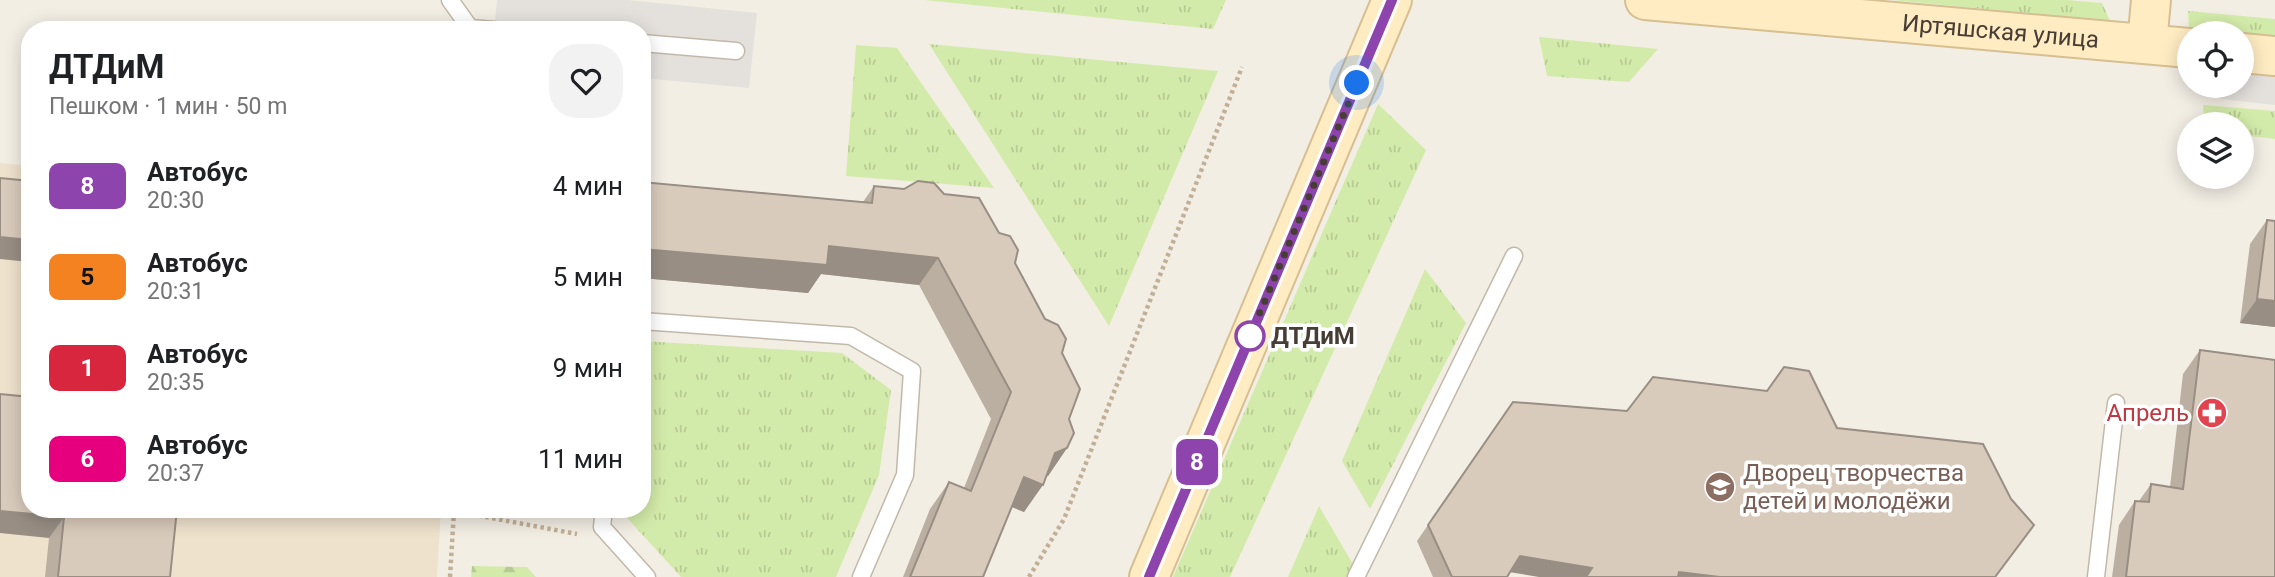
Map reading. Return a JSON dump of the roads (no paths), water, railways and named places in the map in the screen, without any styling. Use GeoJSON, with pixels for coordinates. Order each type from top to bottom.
{"type":"FeatureCollection","features":[{"type":"Feature","properties":{"kind":"street"},"geometry":{"type":"LineString","coordinates":[[1149,577],[1392,0]]}},
{"type":"Feature","properties":{"kind":"street","name":"Иртяшская улица"},"geometry":{"type":"LineString","coordinates":[[1645,0],[2177,47]]}},
{"type":"Feature","properties":{"kind":"street"},"geometry":{"type":"LineString","coordinates":[[2147,44],[2151,0]]}},
{"type":"Feature","properties":{"kind":"street"},"geometry":{"type":"LineString","coordinates":[[2254,54],[2275,56]]}},
{"type":"Feature","properties":{"kind":"lane"},"geometry":{"type":"LineString","coordinates":[[450,0],[466,21]]}},
{"type":"Feature","properties":{"kind":"lane"},"geometry":{"type":"LineString","coordinates":[[651,44],[736,51]]}},
{"type":"Feature","properties":{"kind":"lane"},"geometry":{"type":"LineString","coordinates":[[1356,577],[1514,256]]}},
{"type":"Feature","properties":{"kind":"lane"},"geometry":{"type":"LineString","coordinates":[[651,322],[851,337],[912,370],[905,475],[861,577]]}},
{"type":"Feature","properties":{"kind":"lane"},"geometry":{"type":"LineString","coordinates":[[2096,577],[2116,403]]}},
{"type":"Feature","properties":{"kind":"lane"},"geometry":{"type":"LineString","coordinates":[[603,518],[602,527],[648,577]]}},
{"type":"Feature","properties":{"kind":"place","name":"ДТДиМ"},"geometry":{"type":"Point","coordinates":[1250,336]}},
{"type":"Feature","properties":{"kind":"place","name":"Апрель"},"geometry":{"type":"Point","coordinates":[2212,413]}},
{"type":"Feature","properties":{"kind":"place","name":"Дворец творчества детей и молодёжи"},"geometry":{"type":"Point","coordinates":[1720,487]}}]}
